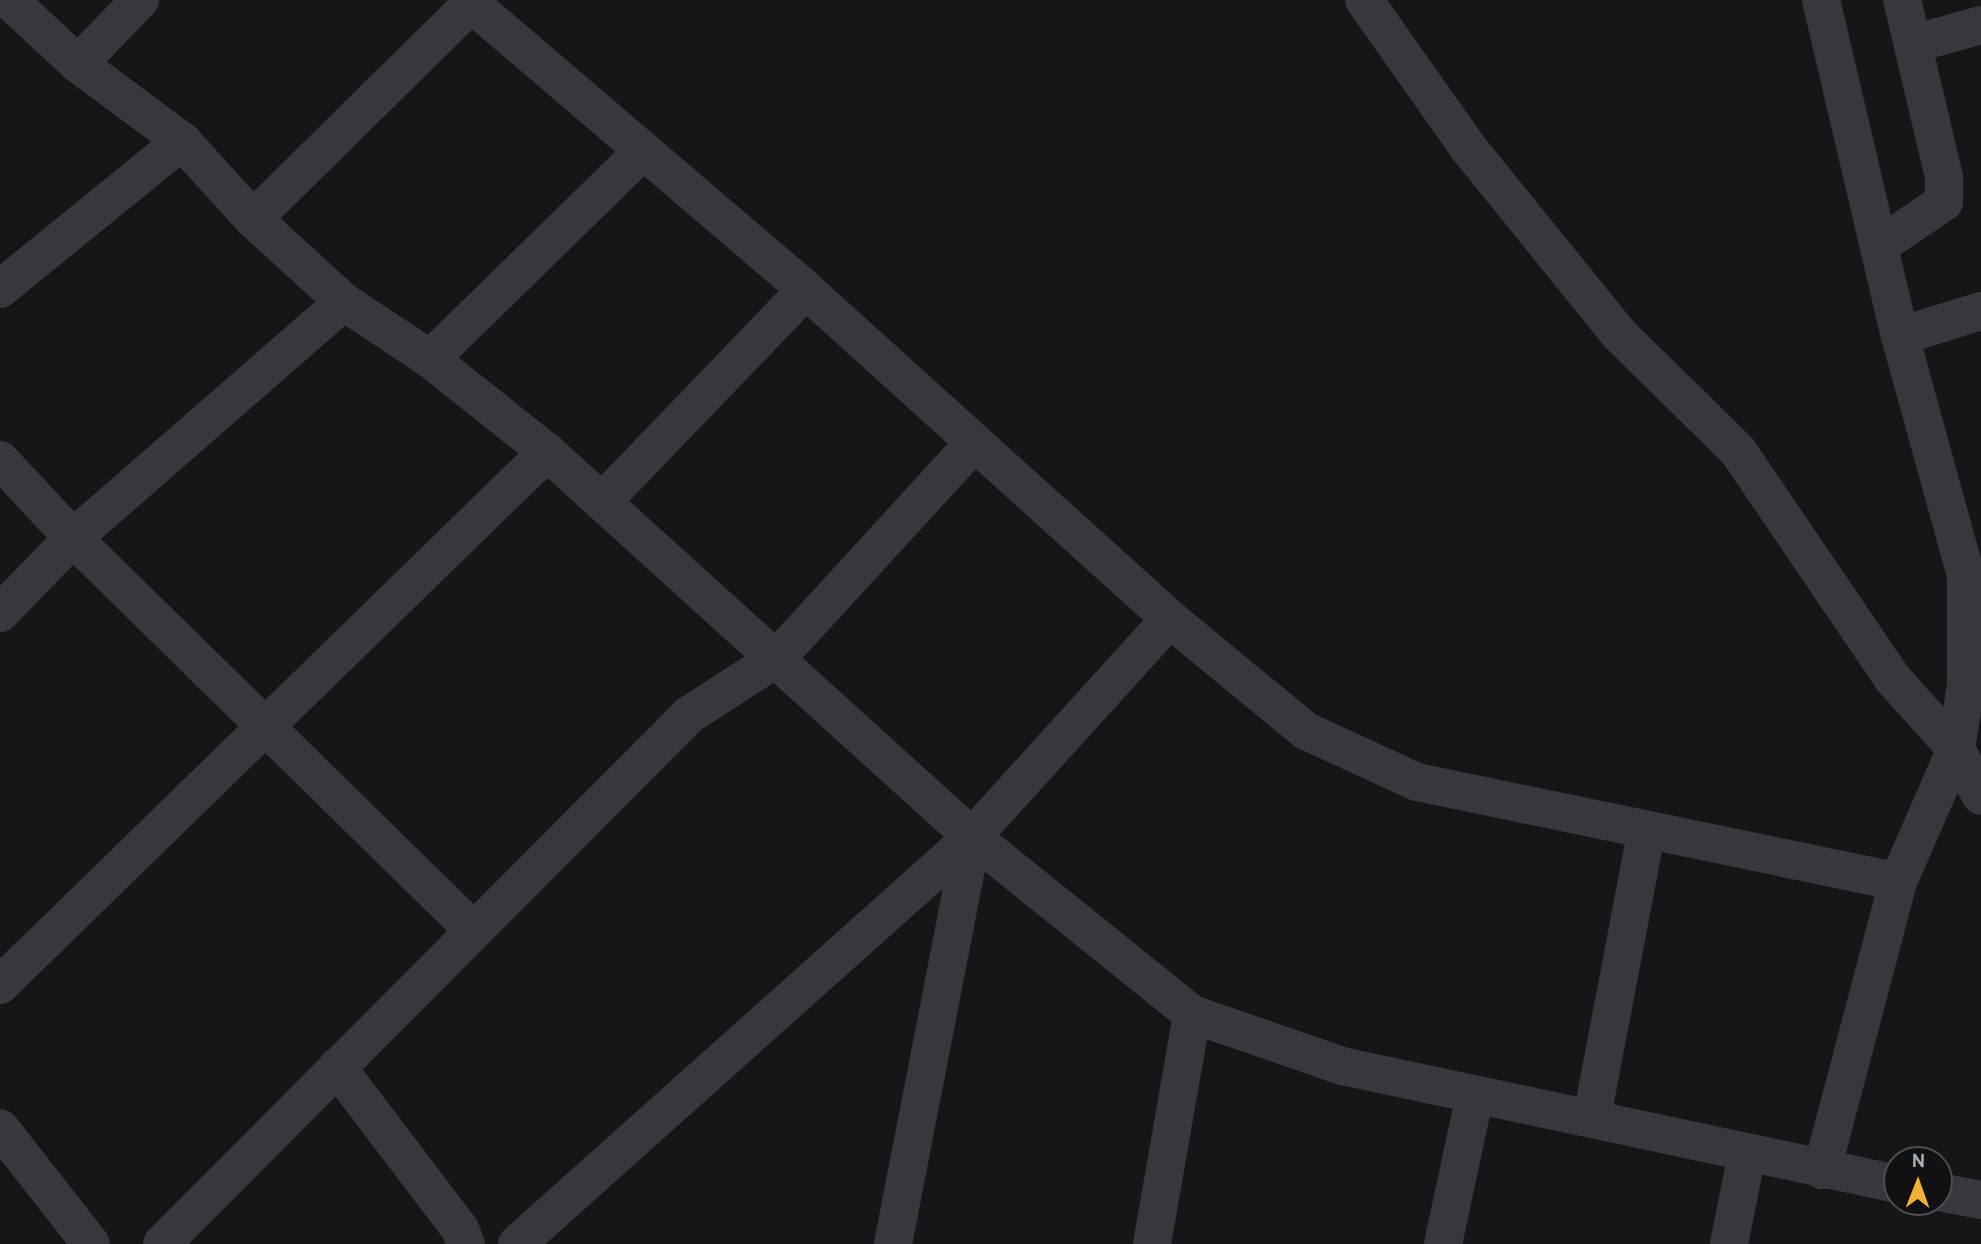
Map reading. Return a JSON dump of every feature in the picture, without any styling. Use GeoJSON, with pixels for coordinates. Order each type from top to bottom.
{"type":"FeatureCollection","features":[{"type":"Feature","properties":{"kind":"street"},"geometry":{"type":"LineString","coordinates":[[9,0],[78,64],[182,141],[253,219],[344,302],[430,359],[547,452],[972,837],[1192,1014],[1342,1066],[1592,1117],[1747,1154],[1883,1181]]}},
{"type":"Feature","properties":{"kind":"street"},"geometry":{"type":"LineString","coordinates":[[78,64],[140,0]]}},
{"type":"Feature","properties":{"kind":"street"},"geometry":{"type":"LineString","coordinates":[[1364,0],[1470,150],[1620,335],[1738,451],[1892,678],[1956,749],[1981,796]]}},
{"type":"Feature","properties":{"kind":"street"},"geometry":{"type":"LineString","coordinates":[[1821,0],[1900,336],[1974,573],[1966,685],[1956,749],[1898,882],[1822,1170]]}},
{"type":"Feature","properties":{"kind":"street"},"geometry":{"type":"LineString","coordinates":[[1879,246],[1944,202],[1944,177],[1902,0]]}},
{"type":"Feature","properties":{"kind":"street"},"geometry":{"type":"LineString","coordinates":[[253,219],[469,2],[641,153],[806,289],[973,444],[1170,619],[1306,731],[1418,782],[1898,882]]}},
{"type":"Feature","properties":{"kind":"street"},"geometry":{"type":"LineString","coordinates":[[1913,44],[1981,24]]}},
{"type":"Feature","properties":{"kind":"street"},"geometry":{"type":"LineString","coordinates":[[0,289],[182,141]]}},
{"type":"Feature","properties":{"kind":"street"},"geometry":{"type":"LineString","coordinates":[[430,359],[641,153]]}},
{"type":"Feature","properties":{"kind":"street"},"geometry":{"type":"LineString","coordinates":[[602,502],[806,289]]}},
{"type":"Feature","properties":{"kind":"street"},"geometry":{"type":"LineString","coordinates":[[0,613],[73,538],[344,302]]}},
{"type":"Feature","properties":{"kind":"street"},"geometry":{"type":"LineString","coordinates":[[1900,336],[1981,311]]}},
{"type":"Feature","properties":{"kind":"street"},"geometry":{"type":"LineString","coordinates":[[162,1244],[689,715],[776,658],[973,444]]}},
{"type":"Feature","properties":{"kind":"street"},"geometry":{"type":"LineString","coordinates":[[0,985],[547,452]]}},
{"type":"Feature","properties":{"kind":"street"},"geometry":{"type":"LineString","coordinates":[[0,460],[73,538],[473,930]]}},
{"type":"Feature","properties":{"kind":"street"},"geometry":{"type":"LineString","coordinates":[[517,1244],[972,837],[1170,619]]}},
{"type":"Feature","properties":{"kind":"street"},"geometry":{"type":"LineString","coordinates":[[1592,1117],[1647,830]]}},
{"type":"Feature","properties":{"kind":"street"},"geometry":{"type":"LineString","coordinates":[[893,1244],[972,837]]}},
{"type":"Feature","properties":{"kind":"street"},"geometry":{"type":"LineString","coordinates":[[1152,1244],[1192,1014]]}},
{"type":"Feature","properties":{"kind":"street"},"geometry":{"type":"LineString","coordinates":[[337,1067],[460,1229],[467,1244]]}},
{"type":"Feature","properties":{"kind":"street"},"geometry":{"type":"LineString","coordinates":[[1443,1244],[1475,1095]]}},
{"type":"Feature","properties":{"kind":"street"},"geometry":{"type":"LineString","coordinates":[[0,1128],[91,1244]]}},
{"type":"Feature","properties":{"kind":"street"},"geometry":{"type":"LineString","coordinates":[[1729,1244],[1747,1154]]}},
{"type":"Feature","properties":{"kind":"street"},"geometry":{"type":"LineString","coordinates":[[1953,1195],[1981,1200]]}}]}
